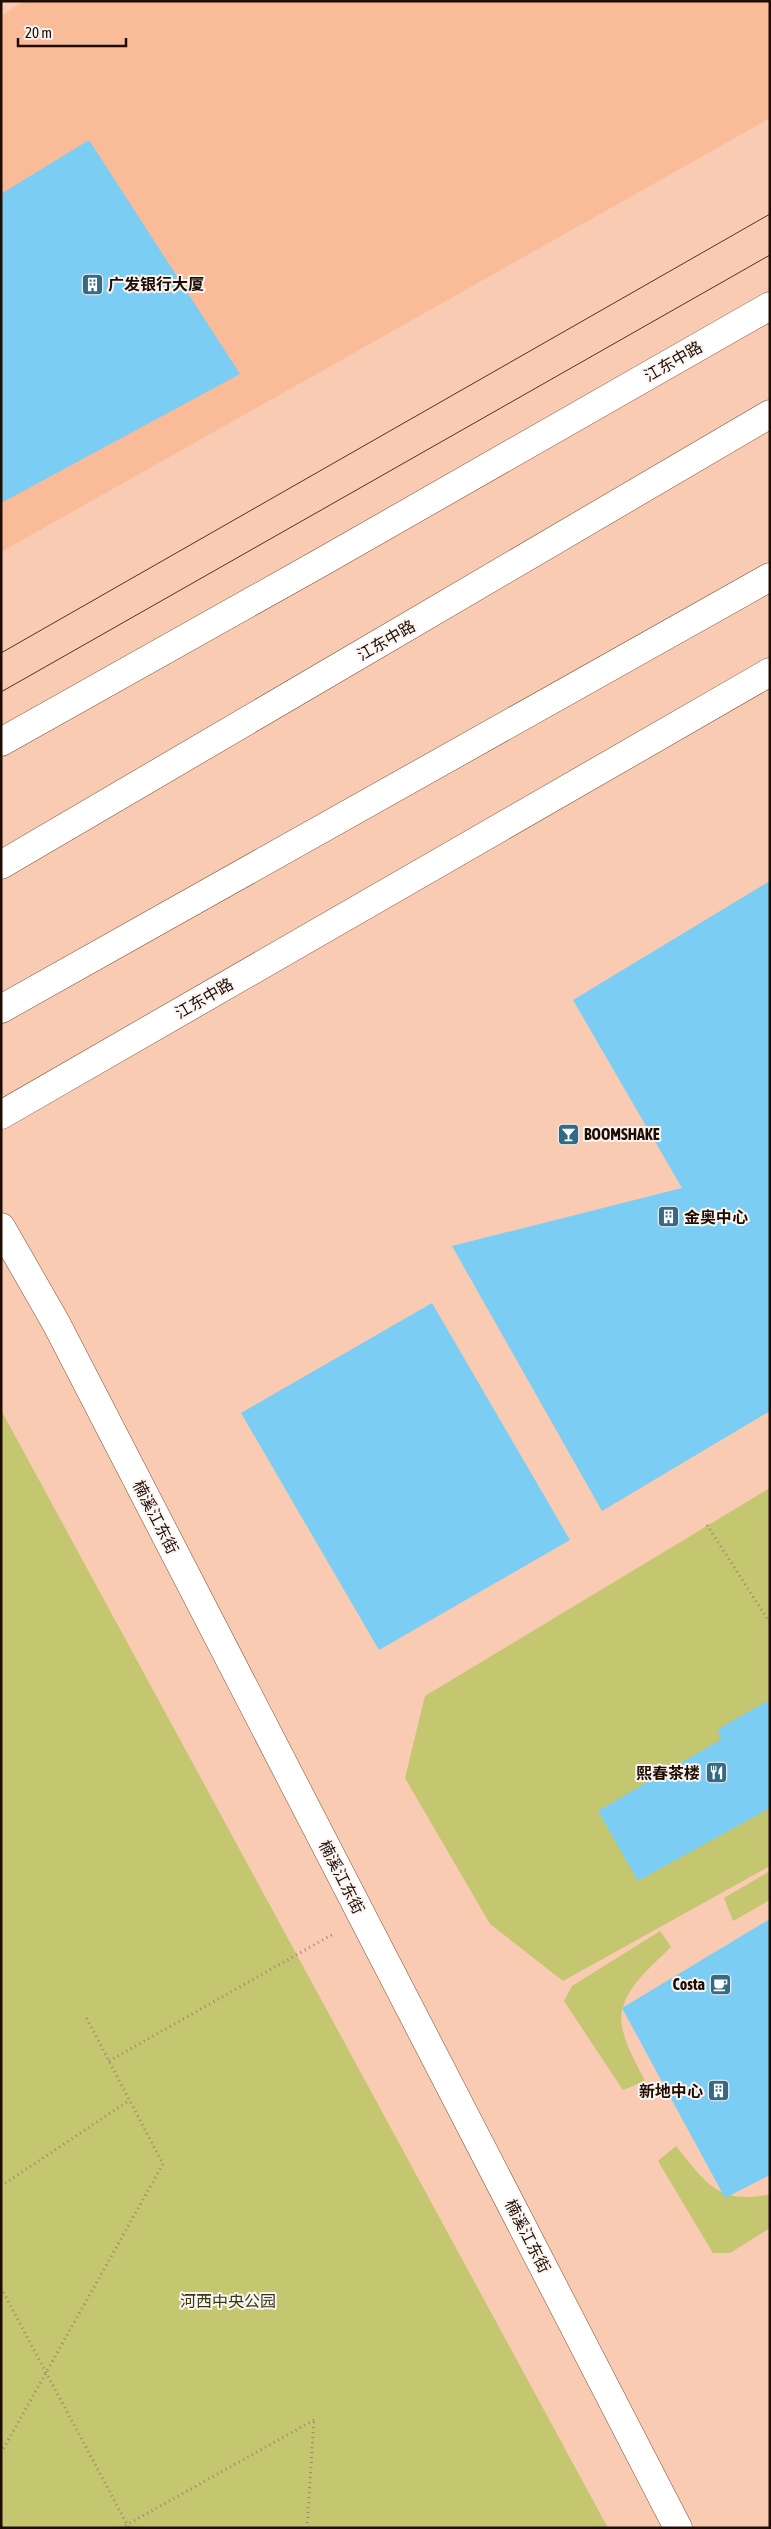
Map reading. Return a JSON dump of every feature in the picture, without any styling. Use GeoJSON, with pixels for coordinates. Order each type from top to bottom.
{"type":"FeatureCollection","features":[{"type":"Feature","properties":{"kind":"street","name":"江东中路"},"geometry":{"type":"LineString","coordinates":[[1,742],[320,563],[770,306]]}},
{"type":"Feature","properties":{"kind":"street","name":"江东中路"},"geometry":{"type":"LineString","coordinates":[[1,865],[770,414]]}},
{"type":"Feature","properties":{"kind":"street"},"geometry":{"type":"LineString","coordinates":[[1,1009],[770,577]]}},
{"type":"Feature","properties":{"kind":"street","name":"江东中路"},"geometry":{"type":"LineString","coordinates":[[1,1115],[770,672]]}},
{"type":"Feature","properties":{"kind":"street","name":"楠溪江东街"},"geometry":{"type":"LineString","coordinates":[[1,1227],[56,1323],[678,2528]]}},
{"type":"Feature","properties":{"kind":"path"},"geometry":{"type":"LineString","coordinates":[[707,1525],[770,1623]]}},
{"type":"Feature","properties":{"kind":"path"},"geometry":{"type":"LineString","coordinates":[[109,2061],[363,1918]]}},
{"type":"Feature","properties":{"kind":"path"},"geometry":{"type":"LineString","coordinates":[[1,2453],[163,2164],[86,2018]]}},
{"type":"Feature","properties":{"kind":"path"},"geometry":{"type":"LineString","coordinates":[[1,2186],[130,2100]]}},
{"type":"Feature","properties":{"kind":"path"},"geometry":{"type":"LineString","coordinates":[[1,2288],[128,2526]]}},
{"type":"Feature","properties":{"kind":"path"},"geometry":{"type":"LineString","coordinates":[[121,2528],[128,2526],[314,2420],[307,2528]]}},
{"type":"Feature","properties":{"kind":"shaded area"},"geometry":{"type":"Polygon","coordinates":[[[24,1],[770,1],[770,118],[1,552],[1,16],[24,1]]]}},
{"type":"Feature","properties":{"kind":"green space","name":"河西中央公园"},"geometry":{"type":"Polygon","coordinates":[[[1,1410],[608,2528],[1,2528],[1,1410]]]}},
{"type":"Feature","properties":{"kind":"green space"},"geometry":{"type":"Polygon","coordinates":[[[770,1488],[770,1866],[563,1981],[490,1924],[405,1778],[425,1696],[770,1488]]]}},
{"type":"Feature","properties":{"kind":"green space"},"geometry":{"type":"Polygon","coordinates":[[[770,1871],[770,1900],[733,1921],[724,1898],[770,1871]]]}},
{"type":"Feature","properties":{"kind":"green space"},"geometry":{"type":"Polygon","coordinates":[[[660,1931],[671,1947],[635,1984],[623,2006],[621,2018],[627,2044],[645,2081],[623,2090],[564,2001],[572,1986],[660,1931]]]}},
{"type":"Feature","properties":{"kind":"green space"},"geometry":{"type":"Polygon","coordinates":[[[676,2146],[705,2180],[725,2194],[738,2197],[753,2197],[770,2194],[770,2228],[730,2253],[713,2253],[658,2161],[676,2146]]]}},
{"type":"Feature","properties":{"kind":"building","name":"广发银行大厦"},"geometry":{"type":"Polygon","coordinates":[[[89,140],[240,374],[3,502],[1,499],[1,194],[89,140]]]}},
{"type":"Feature","properties":{"kind":"building","name":"金奥中心"},"geometry":{"type":"Polygon","coordinates":[[[770,881],[770,1411],[602,1511],[452,1246],[682,1188],[573,1000],[770,881]]]}},
{"type":"Feature","properties":{"kind":"building"},"geometry":{"type":"Polygon","coordinates":[[[432,1303],[570,1540],[379,1650],[241,1413],[432,1303]]]}},
{"type":"Feature","properties":{"kind":"building","name":"熙春茶楼"},"geometry":{"type":"Polygon","coordinates":[[[767,1701],[770,1705],[770,1808],[638,1881],[598,1811],[722,1739],[717,1730],[767,1701]]]}},
{"type":"Feature","properties":{"kind":"building","name":"新地中心"},"geometry":{"type":"Polygon","coordinates":[[[770,1919],[770,2175],[725,2198],[622,2008],[770,1919]]]}},
{"type":"Feature","properties":{"kind":"tram line"},"geometry":{"type":"LineString","coordinates":[[1,653],[770,214]]}},
{"type":"Feature","properties":{"kind":"tram line"},"geometry":{"type":"LineString","coordinates":[[1,692],[770,255]]}},
{"type":"Feature","properties":{"kind":"place","name":"广发银行大厦"},"geometry":{"type":"Point","coordinates":[92,284]}},
{"type":"Feature","properties":{"kind":"place","name":"BOOMSHAKE"},"geometry":{"type":"Point","coordinates":[568,1134]}},
{"type":"Feature","properties":{"kind":"place","name":"金奥中心"},"geometry":{"type":"Point","coordinates":[668,1217]}},
{"type":"Feature","properties":{"kind":"place","name":"熙春茶楼"},"geometry":{"type":"Point","coordinates":[716,1773]}},
{"type":"Feature","properties":{"kind":"place","name":"Costa"},"geometry":{"type":"Point","coordinates":[721,1984]}},
{"type":"Feature","properties":{"kind":"place","name":"新地中心"},"geometry":{"type":"Point","coordinates":[719,2091]}}]}
